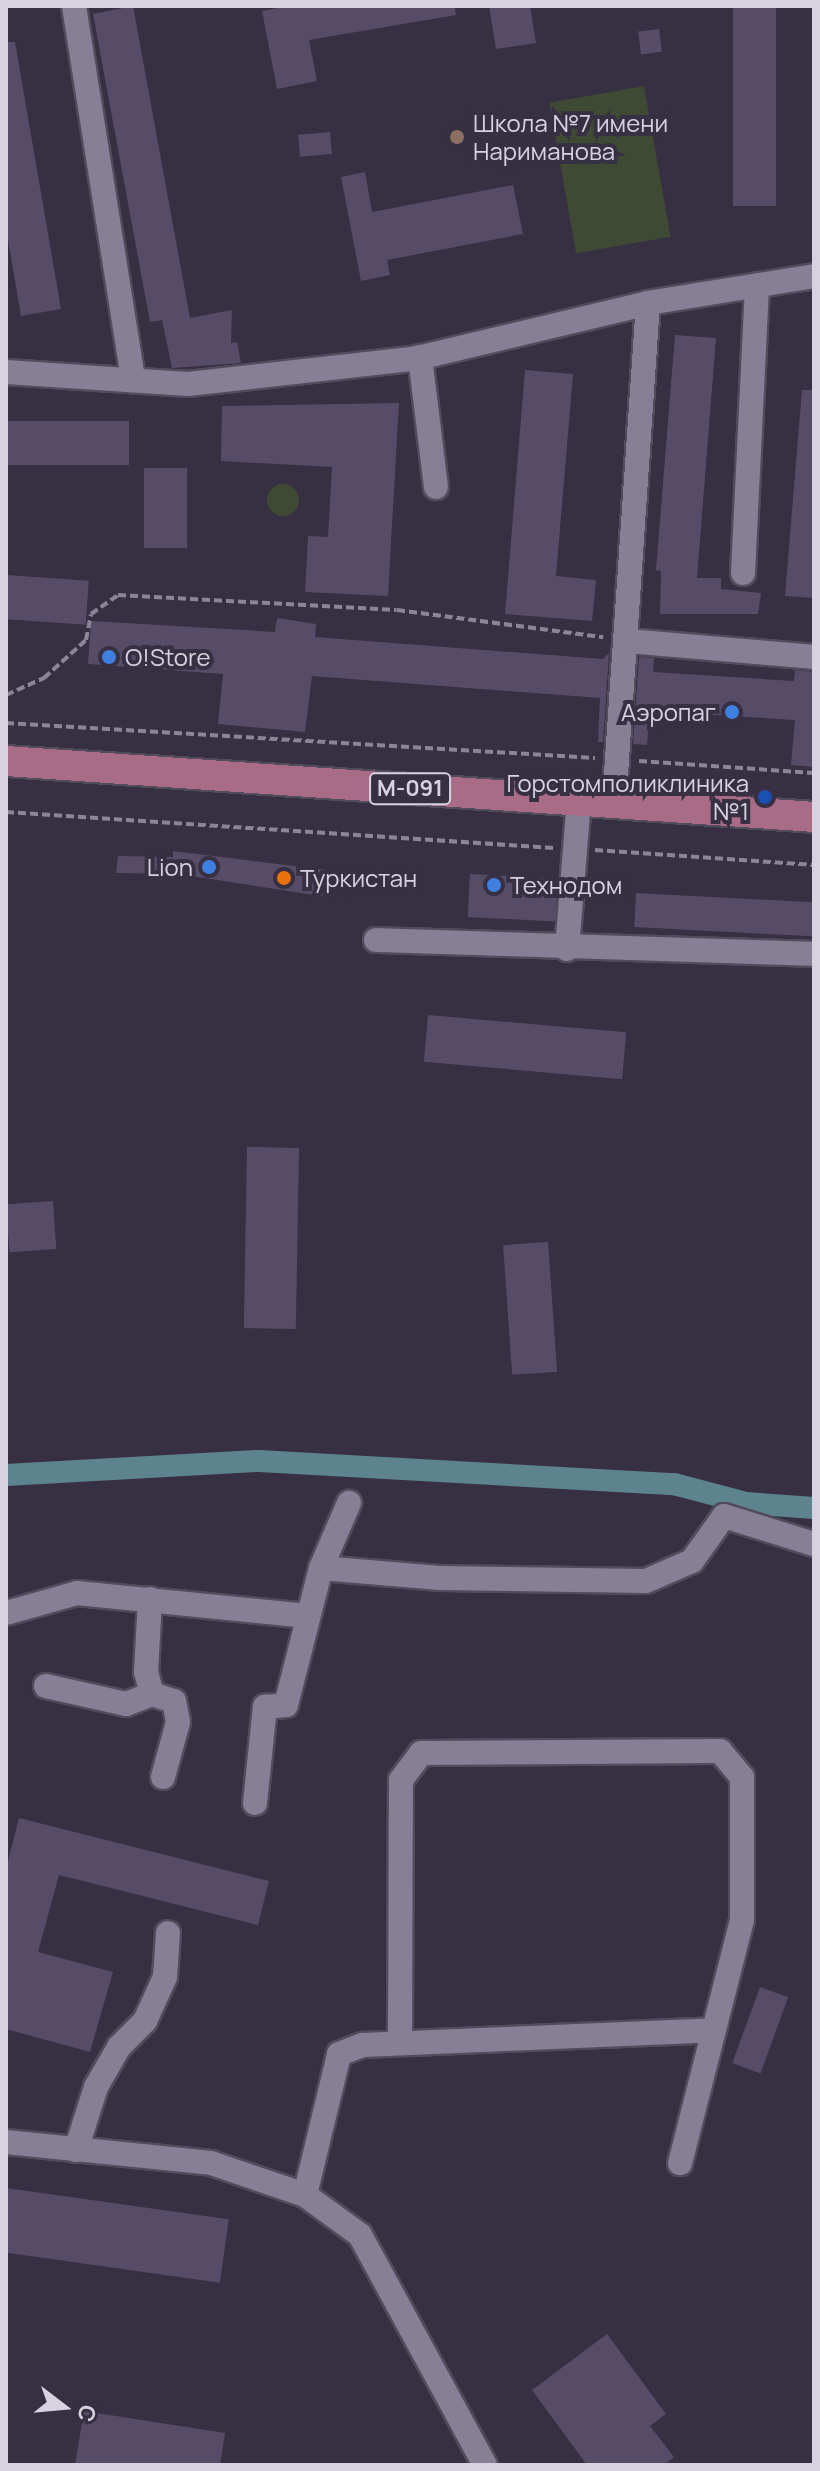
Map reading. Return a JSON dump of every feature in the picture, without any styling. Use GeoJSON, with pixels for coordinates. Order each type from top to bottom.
{"type":"FeatureCollection","features":[{"type":"Feature","properties":{"kind":"main road","name":"М-091"},"geometry":{"type":"LineString","coordinates":[[6,761],[814,817]]}},
{"type":"Feature","properties":{"kind":"street"},"geometry":{"type":"LineString","coordinates":[[74,6],[133,380]]}},
{"type":"Feature","properties":{"kind":"street"},"geometry":{"type":"LineString","coordinates":[[6,372],[188,384],[420,357],[648,303],[814,276]]}},
{"type":"Feature","properties":{"kind":"street"},"geometry":{"type":"LineString","coordinates":[[743,573],[757,285]]}},
{"type":"Feature","properties":{"kind":"street"},"geometry":{"type":"LineString","coordinates":[[614,803],[628,641],[648,303]]}},
{"type":"Feature","properties":{"kind":"street"},"geometry":{"type":"LineString","coordinates":[[420,357],[436,487]]}},
{"type":"Feature","properties":{"kind":"street"},"geometry":{"type":"LineString","coordinates":[[628,641],[814,657]]}},
{"type":"Feature","properties":{"kind":"street"},"geometry":{"type":"LineString","coordinates":[[567,949],[579,800]]}},
{"type":"Feature","properties":{"kind":"street"},"geometry":{"type":"LineString","coordinates":[[376,940],[567,949],[814,954]]}},
{"type":"Feature","properties":{"kind":"street"},"geometry":{"type":"LineString","coordinates":[[255,1803],[265,1707],[286,1705],[321,1568],[349,1503]]}},
{"type":"Feature","properties":{"kind":"street"},"geometry":{"type":"LineString","coordinates":[[321,1568],[440,1578],[646,1581],[692,1561],[724,1516],[814,1544]]}},
{"type":"Feature","properties":{"kind":"street"},"geometry":{"type":"LineString","coordinates":[[6,1613],[77,1593],[308,1616]]}},
{"type":"Feature","properties":{"kind":"street"},"geometry":{"type":"LineString","coordinates":[[150,1599],[146,1672],[152,1694]]}},
{"type":"Feature","properties":{"kind":"street"},"geometry":{"type":"LineString","coordinates":[[46,1686],[126,1704],[152,1694],[174,1701],[178,1722],[163,1777]]}},
{"type":"Feature","properties":{"kind":"street"},"geometry":{"type":"LineString","coordinates":[[400,2043],[401,1780],[421,1753],[720,1751],[734,1763],[742,1777],[742,1920],[680,2163]]}},
{"type":"Feature","properties":{"kind":"street"},"geometry":{"type":"LineString","coordinates":[[76,2150],[96,2087],[119,2047],[145,2021],[165,1977],[168,1933]]}},
{"type":"Feature","properties":{"kind":"street"},"geometry":{"type":"LineString","coordinates":[[305,2195],[339,2054],[400,2043],[714,2030]]}},
{"type":"Feature","properties":{"kind":"street"},"geometry":{"type":"LineString","coordinates":[[6,2142],[211,2163],[305,2195],[360,2235],[485,2465]]}},
{"type":"Feature","properties":{"kind":"path"},"geometry":{"type":"LineString","coordinates":[[6,695],[44,678],[86,640],[91,614],[118,595],[397,610],[628,641]]}},
{"type":"Feature","properties":{"kind":"path"},"geometry":{"type":"LineString","coordinates":[[6,723],[814,773]]}},
{"type":"Feature","properties":{"kind":"path"},"geometry":{"type":"LineString","coordinates":[[6,812],[814,865]]}},
{"type":"Feature","properties":{"kind":"green space"},"geometry":{"type":"Polygon","coordinates":[[[644,86],[671,237],[576,253],[549,103],[644,86]]]}},
{"type":"Feature","properties":{"kind":"green space"},"geometry":{"type":"Polygon","coordinates":[[[283,484],[294,489],[299,500],[294,511],[283,516],[272,511],[267,500],[272,489],[283,484]]]}},
{"type":"Feature","properties":{"kind":"building"},"geometry":{"type":"Polygon","coordinates":[[[133,6],[190,318],[232,310],[231,343],[237,342],[241,363],[172,368],[162,320],[150,322],[93,14],[133,6]]]}},
{"type":"Feature","properties":{"kind":"building"},"geometry":{"type":"Polygon","coordinates":[[[289,6],[455,6],[456,15],[309,40],[317,81],[277,89],[262,11],[289,6]]]}},
{"type":"Feature","properties":{"kind":"building"},"geometry":{"type":"Polygon","coordinates":[[[489,6],[530,6],[536,43],[496,49],[489,6]]]}},
{"type":"Feature","properties":{"kind":"building"},"geometry":{"type":"Polygon","coordinates":[[[733,6],[776,6],[776,206],[733,206],[733,6]]]}},
{"type":"Feature","properties":{"kind":"building"},"geometry":{"type":"Polygon","coordinates":[[[659,29],[662,52],[641,54],[638,32],[659,29]]]}},
{"type":"Feature","properties":{"kind":"building"},"geometry":{"type":"Polygon","coordinates":[[[6,42],[15,42],[61,309],[21,316],[6,228],[6,42]]]}},
{"type":"Feature","properties":{"kind":"building"},"geometry":{"type":"Polygon","coordinates":[[[330,132],[332,154],[300,157],[298,135],[330,132]]]}},
{"type":"Feature","properties":{"kind":"building"},"geometry":{"type":"Polygon","coordinates":[[[365,172],[372,212],[513,185],[523,234],[387,260],[390,275],[361,281],[341,177],[365,172]]]}},
{"type":"Feature","properties":{"kind":"building"},"geometry":{"type":"Polygon","coordinates":[[[675,335],[716,338],[697,578],[721,578],[721,589],[761,593],[758,614],[660,614],[661,571],[656,570],[675,335]]]}},
{"type":"Feature","properties":{"kind":"building"},"geometry":{"type":"Polygon","coordinates":[[[525,370],[573,374],[556,576],[596,580],[592,621],[505,614],[525,370]]]}},
{"type":"Feature","properties":{"kind":"building"},"geometry":{"type":"Polygon","coordinates":[[[802,390],[814,390],[814,598],[785,596],[802,390]]]}},
{"type":"Feature","properties":{"kind":"building"},"geometry":{"type":"Polygon","coordinates":[[[399,403],[388,596],[305,592],[308,536],[328,537],[332,467],[221,461],[222,406],[399,403]]]}},
{"type":"Feature","properties":{"kind":"building"},"geometry":{"type":"Polygon","coordinates":[[[6,421],[129,421],[129,465],[6,465],[6,421]]]}},
{"type":"Feature","properties":{"kind":"building"},"geometry":{"type":"Polygon","coordinates":[[[144,468],[187,468],[187,548],[144,548],[144,468]]]}},
{"type":"Feature","properties":{"kind":"building"},"geometry":{"type":"Polygon","coordinates":[[[6,575],[89,581],[86,625],[6,619],[6,575]]]}},
{"type":"Feature","properties":{"kind":"building"},"geometry":{"type":"Polygon","coordinates":[[[277,618],[316,624],[315,637],[603,659],[609,653],[603,742],[598,742],[600,698],[312,676],[305,732],[218,724],[223,674],[88,664],[91,621],[275,632],[277,618]]]}},
{"type":"Feature","properties":{"kind":"building"},"geometry":{"type":"Polygon","coordinates":[[[639,657],[654,658],[653,672],[794,681],[795,670],[814,672],[814,767],[791,765],[795,720],[650,711],[647,745],[633,744],[639,657]]]}},
{"type":"Feature","properties":{"kind":"building"},"geometry":{"type":"Polygon","coordinates":[[[173,851],[326,870],[327,897],[178,874],[116,873],[118,856],[173,857],[173,851]]]}},
{"type":"Feature","properties":{"kind":"building"},"geometry":{"type":"Polygon","coordinates":[[[470,874],[558,879],[556,922],[468,917],[470,874]]]}},
{"type":"Feature","properties":{"kind":"building"},"geometry":{"type":"Polygon","coordinates":[[[636,893],[814,902],[812,936],[634,927],[636,893]]]}},
{"type":"Feature","properties":{"kind":"building"},"geometry":{"type":"Polygon","coordinates":[[[428,1015],[626,1032],[622,1079],[424,1062],[428,1015]]]}},
{"type":"Feature","properties":{"kind":"building"},"geometry":{"type":"Polygon","coordinates":[[[247,1147],[299,1148],[296,1329],[244,1328],[247,1147]]]}},
{"type":"Feature","properties":{"kind":"building"},"geometry":{"type":"Polygon","coordinates":[[[53,1201],[56,1249],[9,1252],[6,1204],[53,1201]]]}},
{"type":"Feature","properties":{"kind":"building"},"geometry":{"type":"Polygon","coordinates":[[[548,1242],[557,1372],[512,1375],[503,1245],[548,1242]]]}},
{"type":"Feature","properties":{"kind":"building"},"geometry":{"type":"Polygon","coordinates":[[[19,1818],[269,1881],[258,1925],[59,1875],[38,1952],[113,1972],[90,2052],[6,2029],[6,1869],[19,1818]]]}},
{"type":"Feature","properties":{"kind":"building"},"geometry":{"type":"Polygon","coordinates":[[[760,1987],[788,1997],[760,2073],[732,2063],[760,1987]]]}},
{"type":"Feature","properties":{"kind":"building"},"geometry":{"type":"Polygon","coordinates":[[[6,2188],[229,2219],[220,2283],[6,2253],[6,2188]]]}},
{"type":"Feature","properties":{"kind":"building"},"geometry":{"type":"Polygon","coordinates":[[[607,2334],[666,2414],[650,2426],[674,2457],[664,2465],[587,2465],[532,2390],[607,2334]]]}},
{"type":"Feature","properties":{"kind":"building"},"geometry":{"type":"Polygon","coordinates":[[[84,2411],[225,2433],[220,2465],[75,2465],[84,2411]]]}},
{"type":"Feature","properties":{"kind":"waterway"},"geometry":{"type":"LineString","coordinates":[[6,1475],[259,1461],[674,1484],[746,1503],[814,1508]]}},
{"type":"Feature","properties":{"kind":"place","name":"Школа №7 имени Нариманова"},"geometry":{"type":"Point","coordinates":[457,137]}},
{"type":"Feature","properties":{"kind":"place","name":"O!Store"},"geometry":{"type":"Point","coordinates":[109,657]}},
{"type":"Feature","properties":{"kind":"place","name":"Аэропаг"},"geometry":{"type":"Point","coordinates":[732,712]}},
{"type":"Feature","properties":{"kind":"place","name":"Горстомполиклиника №1"},"geometry":{"type":"Point","coordinates":[765,797]}},
{"type":"Feature","properties":{"kind":"place","name":"Lion"},"geometry":{"type":"Point","coordinates":[209,867]}},
{"type":"Feature","properties":{"kind":"place","name":"Туркистан"},"geometry":{"type":"Point","coordinates":[284,878]}},
{"type":"Feature","properties":{"kind":"place","name":"Технодом"},"geometry":{"type":"Point","coordinates":[494,885]}}]}
